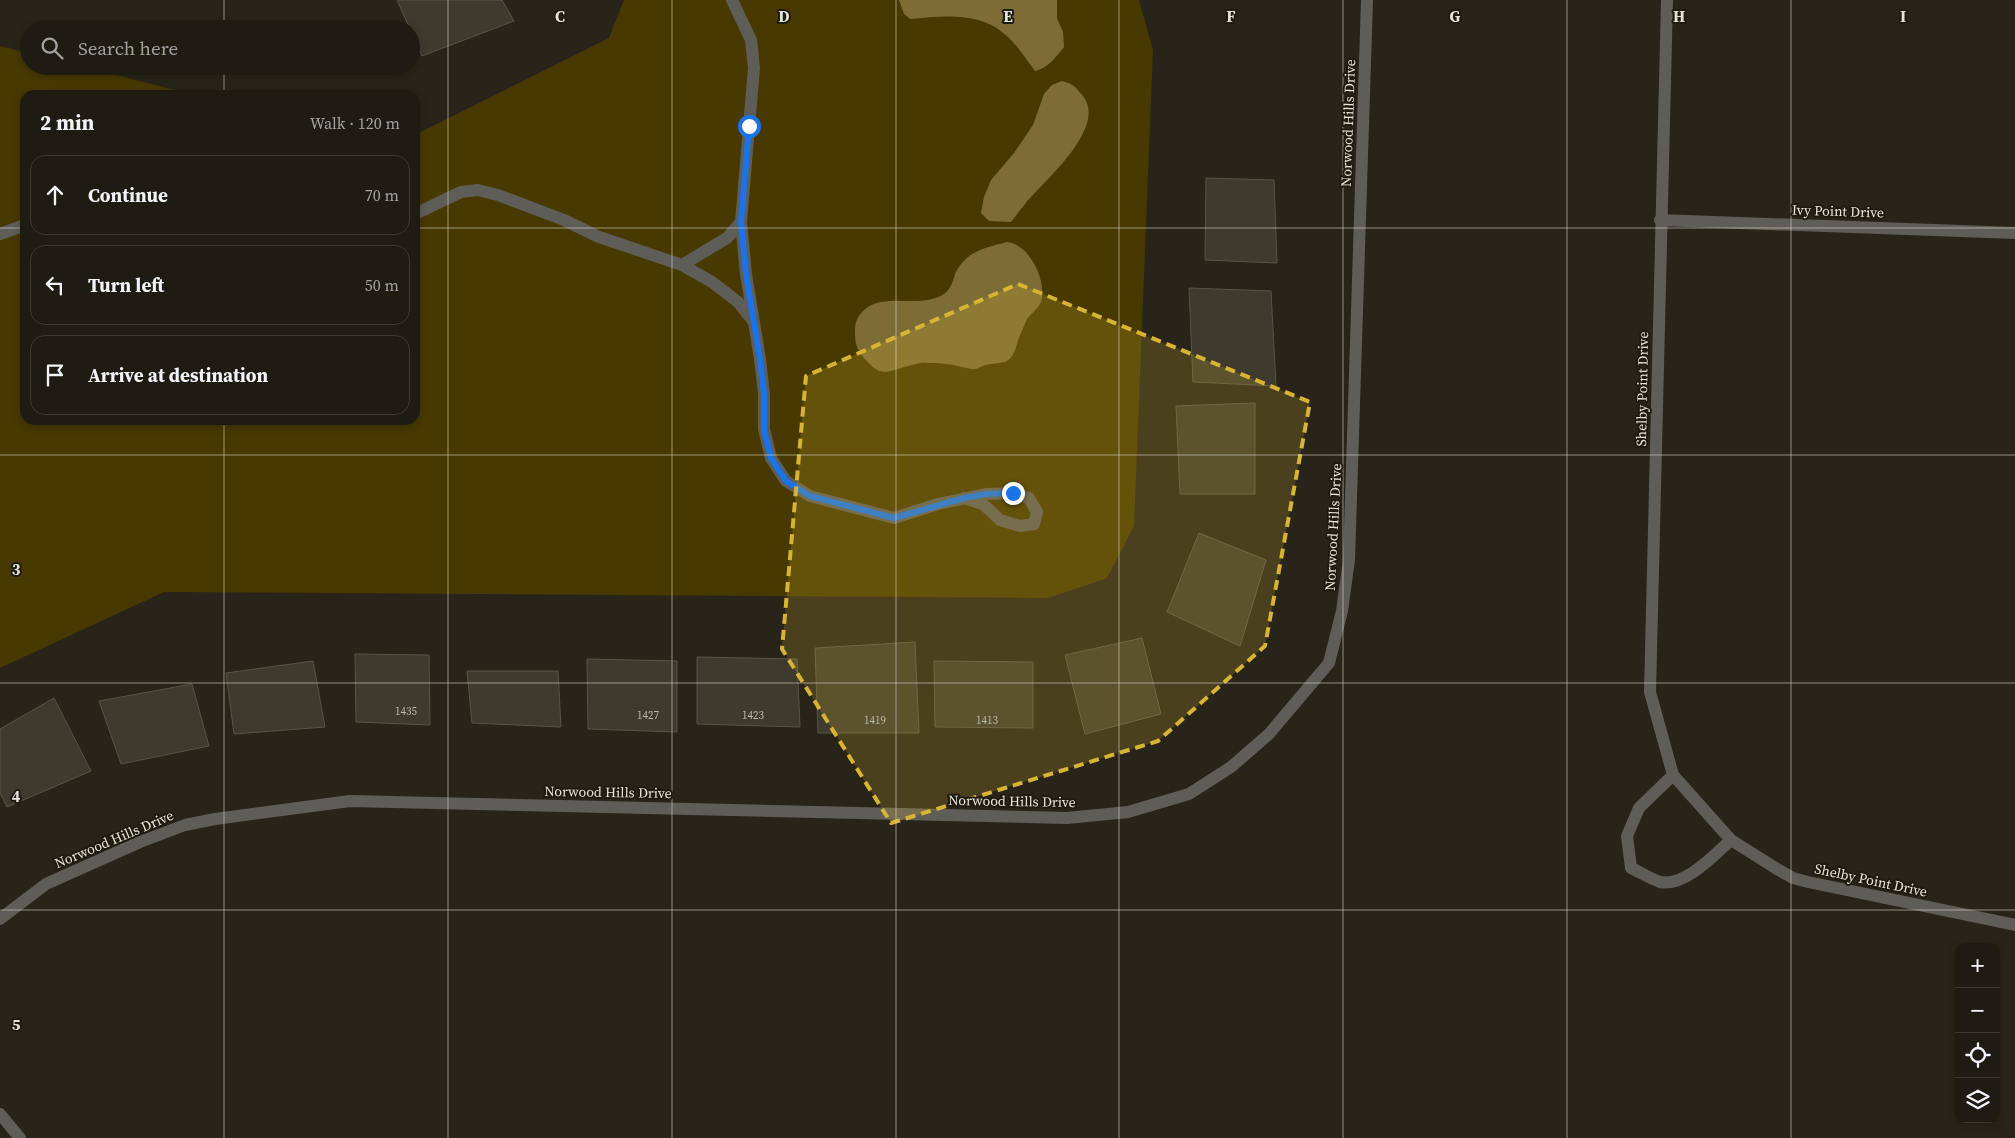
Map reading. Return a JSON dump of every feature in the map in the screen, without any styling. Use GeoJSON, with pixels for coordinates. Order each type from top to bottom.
{"type":"FeatureCollection","features":[{"type":"Feature","properties":{"kind":"street"},"geometry":{"type":"LineString","coordinates":[[732,0],[751,40],[754,68],[741,222],[764,394],[764,430],[771,458],[786,481],[810,496],[894,518],[964,498],[986,494],[1013,493],[1029,498],[1037,512],[1034,524],[1020,526],[1000,520],[983,504],[964,498]]}},
{"type":"Feature","properties":{"kind":"street","name":"Norwood Hills Drive"},"geometry":{"type":"LineString","coordinates":[[0,919],[46,884],[140,842],[185,825],[215,818],[350,801],[1067,818],[1128,812],[1189,794],[1231,767],[1269,734],[1329,663],[1342,611],[1348,560],[1367,0]]}},
{"type":"Feature","properties":{"kind":"street","name":"Shelby Point Drive"},"geometry":{"type":"LineString","coordinates":[[1667,0],[1660,220],[1650,692],[1673,775],[1731,840],[1793,878],[2015,925]]}},
{"type":"Feature","properties":{"kind":"street"},"geometry":{"type":"LineString","coordinates":[[420,211],[450,196],[461,192],[478,190],[522,203],[599,237],[682,265],[712,282],[738,302],[754,322]]}},
{"type":"Feature","properties":{"kind":"street","name":"Ivy Point Drive"},"geometry":{"type":"LineString","coordinates":[[1660,220],[2015,232]]}},
{"type":"Feature","properties":{"kind":"street"},"geometry":{"type":"LineString","coordinates":[[682,265],[726,238],[741,222]]}},
{"type":"Feature","properties":{"kind":"street"},"geometry":{"type":"LineString","coordinates":[[0,234],[20,226]]}},
{"type":"Feature","properties":{"kind":"street"},"geometry":{"type":"LineString","coordinates":[[1673,775],[1639,808],[1627,836],[1631,868],[1661,882],[1678,880],[1694,872],[1731,840]]}},
{"type":"Feature","properties":{"kind":"street"},"geometry":{"type":"LineString","coordinates":[[0,1114],[20,1138]]}},
{"type":"Feature","properties":{"kind":"highlighted area"},"geometry":{"type":"Polygon","coordinates":[[[1018,284],[1310,402],[1265,646],[1158,741],[891,823],[782,649],[806,376],[1018,284]]]}},
{"type":"Feature","properties":{"kind":"shaded area"},"geometry":{"type":"Polygon","coordinates":[[[624,0],[1139,0],[1153,50],[1134,526],[1107,578],[1048,598],[164,592],[0,668],[0,46],[20,51],[20,75],[116,75],[175,90],[20,90],[20,425],[420,425],[420,132],[609,38],[624,0]]]}},
{"type":"Feature","properties":{"kind":"shaded area"},"geometry":{"type":"Polygon","coordinates":[[[899,0],[1057,0],[1057,18],[1063,32],[1064,47],[1048,65],[1035,71],[1008,37],[986,23],[962,17],[910,19],[904,14],[899,0]]]}},
{"type":"Feature","properties":{"kind":"shaded area"},"geometry":{"type":"Polygon","coordinates":[[[1062,81],[1076,88],[1083,96],[1088,109],[1087,123],[1080,138],[1058,169],[1011,222],[989,221],[981,213],[984,197],[991,180],[1014,153],[1033,125],[1044,94],[1052,85],[1062,81]]]}},
{"type":"Feature","properties":{"kind":"shaded area"},"geometry":{"type":"Polygon","coordinates":[[[1007,242],[1015,244],[1029,255],[1038,272],[1042,290],[1040,304],[1027,319],[1014,353],[1009,360],[975,369],[945,364],[918,363],[886,372],[880,371],[868,363],[858,348],[855,333],[857,319],[863,311],[871,305],[881,302],[922,301],[937,298],[948,290],[959,266],[970,255],[1007,242]]]}},
{"type":"Feature","properties":{"kind":"building"},"geometry":{"type":"Polygon","coordinates":[[[397,0],[502,0],[514,21],[422,56],[420,52],[420,20],[406,20],[397,0]]]}},
{"type":"Feature","properties":{"kind":"building"},"geometry":{"type":"Polygon","coordinates":[[[1206,178],[1274,180],[1277,263],[1205,260],[1206,178]]]}},
{"type":"Feature","properties":{"kind":"building"},"geometry":{"type":"Polygon","coordinates":[[[1189,288],[1271,291],[1276,386],[1193,382],[1189,288]]]}},
{"type":"Feature","properties":{"kind":"building"},"geometry":{"type":"Polygon","coordinates":[[[1255,403],[1255,494],[1180,494],[1176,406],[1255,403]]]}},
{"type":"Feature","properties":{"kind":"building"},"geometry":{"type":"Polygon","coordinates":[[[1199,533],[1266,560],[1240,646],[1167,612],[1199,533]]]}},
{"type":"Feature","properties":{"kind":"building"},"geometry":{"type":"Polygon","coordinates":[[[1142,638],[1161,714],[1085,734],[1065,655],[1142,638]]]}},
{"type":"Feature","properties":{"kind":"building"},"geometry":{"type":"Polygon","coordinates":[[[915,642],[919,733],[818,733],[815,648],[915,642]]]}},
{"type":"Feature","properties":{"kind":"building"},"geometry":{"type":"Polygon","coordinates":[[[355,654],[429,655],[430,725],[356,722],[355,654]]]}},
{"type":"Feature","properties":{"kind":"building"},"geometry":{"type":"Polygon","coordinates":[[[697,657],[797,659],[800,727],[697,724],[697,657]]]}},
{"type":"Feature","properties":{"kind":"building"},"geometry":{"type":"Polygon","coordinates":[[[587,659],[677,661],[677,732],[588,729],[587,659]]]}},
{"type":"Feature","properties":{"kind":"building"},"geometry":{"type":"Polygon","coordinates":[[[313,661],[325,727],[234,734],[226,673],[313,661]]]}},
{"type":"Feature","properties":{"kind":"building"},"geometry":{"type":"Polygon","coordinates":[[[934,661],[1033,662],[1033,728],[935,727],[934,661]]]}},
{"type":"Feature","properties":{"kind":"building"},"geometry":{"type":"Polygon","coordinates":[[[467,671],[558,671],[561,727],[472,723],[467,671]]]}},
{"type":"Feature","properties":{"kind":"building"},"geometry":{"type":"Polygon","coordinates":[[[192,684],[209,746],[121,764],[99,701],[192,684]]]}},
{"type":"Feature","properties":{"kind":"building"},"geometry":{"type":"Polygon","coordinates":[[[54,698],[91,771],[7,807],[0,793],[0,729],[54,698]]]}},
{"type":"Feature","properties":{"kind":"route"},"geometry":{"type":"LineString","coordinates":[[749,126],[741,222],[746,274],[760,359],[764,394],[764,430],[771,458],[786,481],[810,496],[894,518],[964,498],[986,494],[1013,493]]}}]}
